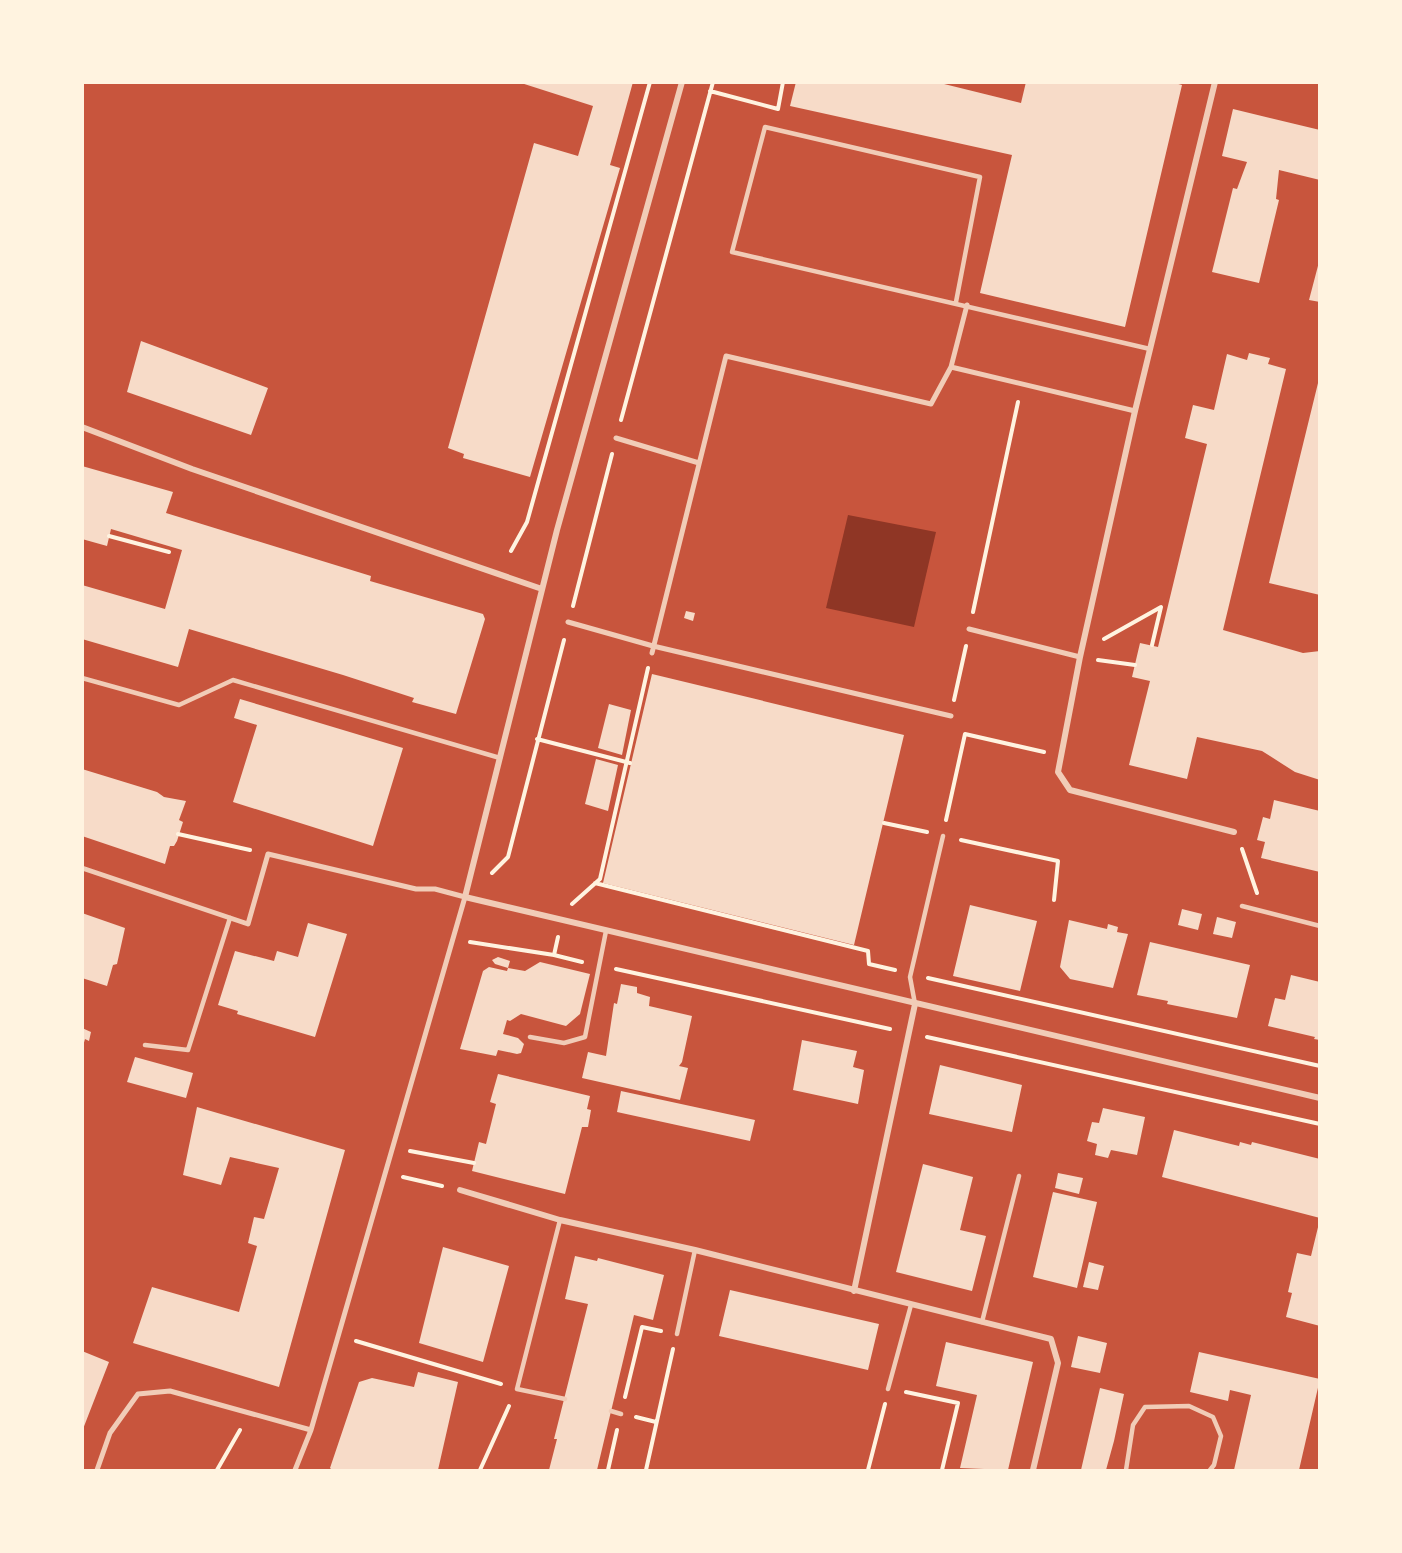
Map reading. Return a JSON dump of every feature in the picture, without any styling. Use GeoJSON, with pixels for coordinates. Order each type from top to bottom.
{"type":"FeatureCollection","features":[{"type":"Feature","properties":{"kind":"street"},"geometry":{"type":"LineString","coordinates":[[294,1470],[310,1430],[465,897],[542,588],[682,82]]}},
{"type":"Feature","properties":{"kind":"street"},"geometry":{"type":"LineString","coordinates":[[1215,82],[1150,349],[1080,657],[1058,772],[1070,790],[1234,832]]}},
{"type":"Feature","properties":{"kind":"street"},"geometry":{"type":"LineString","coordinates":[[652,653],[726,356],[931,404],[951,367],[967,305]]}},
{"type":"Feature","properties":{"kind":"street"},"geometry":{"type":"LineString","coordinates":[[951,367],[1136,411]]}},
{"type":"Feature","properties":{"kind":"street"},"geometry":{"type":"LineString","coordinates":[[82,427],[192,469],[542,588]]}},
{"type":"Feature","properties":{"kind":"street"},"geometry":{"type":"LineString","coordinates":[[616,438],[699,463]]}},
{"type":"Feature","properties":{"kind":"street"},"geometry":{"type":"LineString","coordinates":[[568,622],[653,646],[951,716]]}},
{"type":"Feature","properties":{"kind":"street"},"geometry":{"type":"LineString","coordinates":[[969,629],[1080,657]]}},
{"type":"Feature","properties":{"kind":"street"},"geometry":{"type":"LineString","coordinates":[[82,868],[248,924],[268,854],[416,889],[435,889],[1320,1098]]}},
{"type":"Feature","properties":{"kind":"street"},"geometry":{"type":"LineString","coordinates":[[854,1291],[915,1004]]}},
{"type":"Feature","properties":{"kind":"street"},"geometry":{"type":"LineString","coordinates":[[460,1190],[560,1220],[695,1250],[1050,1339],[1058,1363],[1033,1470]]}},
{"type":"Feature","properties":{"kind":"street"},"geometry":{"type":"LineString","coordinates":[[97,1470],[110,1433],[138,1394],[170,1391],[310,1430]]}},
{"type":"Feature","properties":{"kind":"lane"},"geometry":{"type":"LineString","coordinates":[[956,302],[980,177],[765,127],[732,252],[956,302],[1150,349]]}},
{"type":"Feature","properties":{"kind":"lane"},"geometry":{"type":"LineString","coordinates":[[82,678],[178,705],[234,680],[500,758]]}},
{"type":"Feature","properties":{"kind":"lane"},"geometry":{"type":"LineString","coordinates":[[915,1004],[910,974],[943,836]]}},
{"type":"Feature","properties":{"kind":"lane"},"geometry":{"type":"LineString","coordinates":[[1242,906],[1320,926]]}},
{"type":"Feature","properties":{"kind":"lane"},"geometry":{"type":"LineString","coordinates":[[145,1045],[188,1050],[230,918]]}},
{"type":"Feature","properties":{"kind":"lane"},"geometry":{"type":"LineString","coordinates":[[530,1037],[564,1043],[585,1037],[606,931]]}},
{"type":"Feature","properties":{"kind":"lane"},"geometry":{"type":"LineString","coordinates":[[982,1322],[1019,1176]]}},
{"type":"Feature","properties":{"kind":"lane"},"geometry":{"type":"LineString","coordinates":[[560,1220],[517,1389],[565,1400]]}},
{"type":"Feature","properties":{"kind":"lane"},"geometry":{"type":"LineString","coordinates":[[677,1334],[695,1250]]}},
{"type":"Feature","properties":{"kind":"lane"},"geometry":{"type":"LineString","coordinates":[[888,1389],[911,1305]]}},
{"type":"Feature","properties":{"kind":"lane"},"geometry":{"type":"LineString","coordinates":[[1126,1470],[1133,1425],[1145,1407],[1189,1406],[1213,1417],[1221,1436],[1214,1465],[1210,1470]]}},
{"type":"Feature","properties":{"kind":"lane"},"geometry":{"type":"LineString","coordinates":[[611,1411],[621,1413]]}},
{"type":"Feature","properties":{"kind":"path"},"geometry":{"type":"LineString","coordinates":[[511,551],[527,522],[650,82]]}},
{"type":"Feature","properties":{"kind":"path"},"geometry":{"type":"LineString","coordinates":[[491,873],[508,857],[616,438],[713,82]]}},
{"type":"Feature","properties":{"kind":"path"},"geometry":{"type":"LineString","coordinates":[[710,91],[778,109],[783,82]]}},
{"type":"Feature","properties":{"kind":"path"},"geometry":{"type":"LineString","coordinates":[[1022,384],[951,716],[964,734],[1060,756]]}},
{"type":"Feature","properties":{"kind":"path"},"geometry":{"type":"LineString","coordinates":[[109,536],[169,552]]}},
{"type":"Feature","properties":{"kind":"path"},"geometry":{"type":"LineString","coordinates":[[1104,639],[1161,607],[1152,645]]}},
{"type":"Feature","properties":{"kind":"path"},"geometry":{"type":"LineString","coordinates":[[554,955],[565,910],[600,879],[652,653]]}},
{"type":"Feature","properties":{"kind":"path"},"geometry":{"type":"LineString","coordinates":[[1115,663],[1135,665]]}},
{"type":"Feature","properties":{"kind":"path"},"geometry":{"type":"LineString","coordinates":[[943,836],[964,734]]}},
{"type":"Feature","properties":{"kind":"path"},"geometry":{"type":"LineString","coordinates":[[537,739],[628,762]]}},
{"type":"Feature","properties":{"kind":"path"},"geometry":{"type":"LineString","coordinates":[[884,823],[1058,861],[1054,900]]}},
{"type":"Feature","properties":{"kind":"path"},"geometry":{"type":"LineString","coordinates":[[1234,832],[1251,869],[1262,911]]}},
{"type":"Feature","properties":{"kind":"path"},"geometry":{"type":"LineString","coordinates":[[178,834],[268,854]]}},
{"type":"Feature","properties":{"kind":"path"},"geometry":{"type":"LineString","coordinates":[[595,883],[868,951],[869,964],[1320,1066]]}},
{"type":"Feature","properties":{"kind":"path"},"geometry":{"type":"LineString","coordinates":[[453,939],[554,955],[1320,1124]]}},
{"type":"Feature","properties":{"kind":"path"},"geometry":{"type":"LineString","coordinates":[[393,1146],[429,1156],[474,1163]]}},
{"type":"Feature","properties":{"kind":"path"},"geometry":{"type":"LineString","coordinates":[[386,1173],[460,1190]]}},
{"type":"Feature","properties":{"kind":"path"},"geometry":{"type":"LineString","coordinates":[[608,1470],[642,1327],[677,1334],[646,1470]]}},
{"type":"Feature","properties":{"kind":"path"},"geometry":{"type":"LineString","coordinates":[[338,1336],[517,1389],[480,1470]]}},
{"type":"Feature","properties":{"kind":"path"},"geometry":{"type":"LineString","coordinates":[[868,1470],[888,1389],[958,1403],[942,1470]]}},
{"type":"Feature","properties":{"kind":"path"},"geometry":{"type":"LineString","coordinates":[[217,1470],[250,1413]]}},
{"type":"Feature","properties":{"kind":"shaded area"},"geometry":{"type":"Polygon","coordinates":[[[848,515],[936,532],[914,627],[826,608],[848,515]]]}},
{"type":"Feature","properties":{"kind":"building"},"geometry":{"type":"Polygon","coordinates":[[[518,82],[633,82],[610,165],[620,168],[530,477],[463,458],[464,454],[448,448],[534,143],[578,156],[593,106],[518,82]]]}},
{"type":"Feature","properties":{"kind":"building"},"geometry":{"type":"Polygon","coordinates":[[[796,82],[936,82],[1021,103],[1026,82],[1171,82],[1182,85],[1125,327],[980,293],[1012,155],[790,106],[796,82]]]}},
{"type":"Feature","properties":{"kind":"building"},"geometry":{"type":"Polygon","coordinates":[[[1233,109],[1320,130],[1320,180],[1279,170],[1276,199],[1279,200],[1259,283],[1212,272],[1233,188],[1237,189],[1247,162],[1222,156],[1233,109]]]}},
{"type":"Feature","properties":{"kind":"building"},"geometry":{"type":"Polygon","coordinates":[[[1320,262],[1320,302],[1309,300],[1320,262]]]}},
{"type":"Feature","properties":{"kind":"building"},"geometry":{"type":"Polygon","coordinates":[[[141,341],[268,388],[251,435],[127,392],[141,341]]]}},
{"type":"Feature","properties":{"kind":"building"},"geometry":{"type":"Polygon","coordinates":[[[1249,353],[1270,358],[1268,364],[1286,369],[1223,630],[1303,653],[1320,651],[1320,780],[1295,772],[1262,751],[1197,737],[1187,779],[1129,765],[1150,681],[1132,677],[1140,643],[1158,647],[1207,444],[1185,438],[1193,405],[1214,410],[1227,354],[1247,360],[1249,353]]]}},
{"type":"Feature","properties":{"kind":"building"},"geometry":{"type":"Polygon","coordinates":[[[1320,379],[1320,595],[1269,583],[1320,379]]]}},
{"type":"Feature","properties":{"kind":"building"},"geometry":{"type":"Polygon","coordinates":[[[82,466],[173,492],[166,513],[371,576],[370,581],[483,614],[485,619],[456,714],[412,702],[414,698],[343,675],[189,629],[178,667],[82,639],[82,585],[165,609],[182,550],[111,529],[107,546],[82,539],[82,466]]]}},
{"type":"Feature","properties":{"kind":"building"},"geometry":{"type":"Polygon","coordinates":[[[686,611],[695,613],[693,621],[684,618],[686,611]]]}},
{"type":"Feature","properties":{"kind":"building"},"geometry":{"type":"Polygon","coordinates":[[[652,674],[904,735],[854,945],[603,883],[652,674]]]}},
{"type":"Feature","properties":{"kind":"building"},"geometry":{"type":"Polygon","coordinates":[[[240,699],[403,748],[373,846],[233,802],[257,725],[234,718],[240,699]]]}},
{"type":"Feature","properties":{"kind":"building"},"geometry":{"type":"Polygon","coordinates":[[[609,704],[631,710],[622,755],[598,748],[609,704]]]}},
{"type":"Feature","properties":{"kind":"building"},"geometry":{"type":"Polygon","coordinates":[[[596,759],[618,765],[608,811],[585,804],[596,759]]]}},
{"type":"Feature","properties":{"kind":"building"},"geometry":{"type":"Polygon","coordinates":[[[82,769],[157,792],[164,797],[186,801],[179,820],[183,822],[177,841],[174,846],[170,846],[165,864],[82,836],[82,769]]]}},
{"type":"Feature","properties":{"kind":"building"},"geometry":{"type":"Polygon","coordinates":[[[1274,800],[1320,811],[1320,872],[1261,858],[1265,842],[1257,840],[1263,817],[1270,819],[1274,800]]]}},
{"type":"Feature","properties":{"kind":"building"},"geometry":{"type":"Polygon","coordinates":[[[970,905],[1037,921],[1020,991],[953,976],[970,905]]]}},
{"type":"Feature","properties":{"kind":"building"},"geometry":{"type":"Polygon","coordinates":[[[1182,909],[1202,914],[1198,930],[1178,925],[1182,909]]]}},
{"type":"Feature","properties":{"kind":"building"},"geometry":{"type":"Polygon","coordinates":[[[82,913],[125,928],[117,964],[113,965],[107,986],[82,978],[82,913]]]}},
{"type":"Feature","properties":{"kind":"building"},"geometry":{"type":"Polygon","coordinates":[[[1217,917],[1236,922],[1232,938],[1213,934],[1217,917]]]}},
{"type":"Feature","properties":{"kind":"building"},"geometry":{"type":"Polygon","coordinates":[[[1069,920],[1107,929],[1108,924],[1118,927],[1117,932],[1128,934],[1113,988],[1070,979],[1060,967],[1069,920]]]}},
{"type":"Feature","properties":{"kind":"building"},"geometry":{"type":"Polygon","coordinates":[[[308,923],[347,934],[315,1037],[237,1014],[238,1011],[218,1005],[235,951],[274,961],[277,951],[298,957],[308,923]]]}},
{"type":"Feature","properties":{"kind":"building"},"geometry":{"type":"Polygon","coordinates":[[[1150,942],[1250,965],[1237,1018],[1167,1004],[1168,1001],[1137,995],[1150,942]]]}},
{"type":"Feature","properties":{"kind":"building"},"geometry":{"type":"Polygon","coordinates":[[[498,957],[510,961],[508,968],[495,964],[492,960],[498,957]]]}},
{"type":"Feature","properties":{"kind":"building"},"geometry":{"type":"Polygon","coordinates":[[[540,962],[590,974],[580,1014],[566,1026],[521,1014],[510,1021],[507,1020],[503,1034],[518,1038],[524,1044],[521,1053],[498,1050],[496,1056],[460,1049],[483,971],[489,967],[507,971],[508,968],[525,971],[540,962]]]}},
{"type":"Feature","properties":{"kind":"building"},"geometry":{"type":"Polygon","coordinates":[[[1291,975],[1320,982],[1320,1040],[1268,1026],[1275,998],[1285,1000],[1291,975]]]}},
{"type":"Feature","properties":{"kind":"building"},"geometry":{"type":"Polygon","coordinates":[[[621,984],[637,987],[637,993],[650,997],[649,1006],[692,1016],[682,1062],[679,1066],[688,1068],[680,1100],[582,1078],[588,1052],[606,1056],[614,1003],[617,1004],[621,984]]]}},
{"type":"Feature","properties":{"kind":"building"},"geometry":{"type":"Polygon","coordinates":[[[82,1028],[91,1032],[89,1041],[85,1039],[83,1046],[82,1028]]]}},
{"type":"Feature","properties":{"kind":"building"},"geometry":{"type":"Polygon","coordinates":[[[802,1040],[857,1051],[853,1067],[864,1070],[858,1104],[793,1090],[802,1040]]]}},
{"type":"Feature","properties":{"kind":"building"},"geometry":{"type":"Polygon","coordinates":[[[135,1057],[193,1073],[186,1098],[127,1082],[135,1057]]]}},
{"type":"Feature","properties":{"kind":"building"},"geometry":{"type":"Polygon","coordinates":[[[940,1065],[1022,1085],[1012,1132],[929,1114],[940,1065]]]}},
{"type":"Feature","properties":{"kind":"building"},"geometry":{"type":"Polygon","coordinates":[[[498,1074],[590,1096],[587,1109],[591,1110],[588,1127],[582,1127],[565,1194],[472,1171],[479,1142],[486,1144],[496,1104],[490,1102],[498,1074]]]}},
{"type":"Feature","properties":{"kind":"building"},"geometry":{"type":"Polygon","coordinates":[[[621,1091],[755,1120],[750,1141],[617,1112],[621,1091]]]}},
{"type":"Feature","properties":{"kind":"building"},"geometry":{"type":"Polygon","coordinates":[[[197,1107],[345,1150],[279,1387],[133,1343],[152,1287],[239,1312],[257,1246],[248,1243],[254,1217],[264,1219],[279,1168],[230,1157],[221,1185],[183,1175],[197,1107]]]}},
{"type":"Feature","properties":{"kind":"building"},"geometry":{"type":"Polygon","coordinates":[[[1103,1108],[1145,1117],[1137,1155],[1111,1150],[1108,1158],[1095,1155],[1097,1144],[1087,1141],[1092,1122],[1099,1123],[1103,1108]]]}},
{"type":"Feature","properties":{"kind":"building"},"geometry":{"type":"Polygon","coordinates":[[[1174,1130],[1239,1146],[1240,1142],[1251,1145],[1252,1142],[1320,1159],[1320,1218],[1162,1177],[1174,1130]]]}},
{"type":"Feature","properties":{"kind":"building"},"geometry":{"type":"Polygon","coordinates":[[[923,1164],[973,1177],[960,1230],[986,1236],[972,1291],[896,1272],[923,1164]]]}},
{"type":"Feature","properties":{"kind":"building"},"geometry":{"type":"Polygon","coordinates":[[[1058,1173],[1083,1178],[1079,1194],[1055,1188],[1058,1173]]]}},
{"type":"Feature","properties":{"kind":"building"},"geometry":{"type":"Polygon","coordinates":[[[1053,1192],[1097,1202],[1077,1288],[1033,1277],[1053,1192]]]}},
{"type":"Feature","properties":{"kind":"building"},"geometry":{"type":"Polygon","coordinates":[[[1319,1223],[1320,1326],[1286,1317],[1292,1293],[1288,1292],[1297,1253],[1311,1256],[1319,1223]]]}},
{"type":"Feature","properties":{"kind":"building"},"geometry":{"type":"Polygon","coordinates":[[[443,1247],[509,1266],[483,1362],[419,1343],[443,1247]]]}},
{"type":"Feature","properties":{"kind":"building"},"geometry":{"type":"Polygon","coordinates":[[[575,1256],[597,1261],[598,1258],[664,1275],[653,1320],[634,1315],[597,1470],[549,1470],[557,1439],[554,1439],[588,1304],[565,1299],[575,1256]]]}},
{"type":"Feature","properties":{"kind":"building"},"geometry":{"type":"Polygon","coordinates":[[[1089,1262],[1104,1266],[1098,1290],[1083,1287],[1089,1262]]]}},
{"type":"Feature","properties":{"kind":"building"},"geometry":{"type":"Polygon","coordinates":[[[730,1290],[879,1324],[868,1370],[719,1336],[730,1290]]]}},
{"type":"Feature","properties":{"kind":"building"},"geometry":{"type":"Polygon","coordinates":[[[1078,1336],[1107,1343],[1100,1373],[1071,1367],[1078,1336]]]}},
{"type":"Feature","properties":{"kind":"building"},"geometry":{"type":"Polygon","coordinates":[[[946,1342],[1033,1362],[1008,1470],[960,1468],[977,1395],[936,1386],[946,1342]]]}},
{"type":"Feature","properties":{"kind":"building"},"geometry":{"type":"Polygon","coordinates":[[[82,1351],[109,1362],[83,1429],[82,1429],[82,1351]]]}},
{"type":"Feature","properties":{"kind":"building"},"geometry":{"type":"Polygon","coordinates":[[[1199,1352],[1320,1379],[1299,1470],[1234,1470],[1251,1395],[1230,1390],[1228,1401],[1190,1392],[1199,1352]]]}},
{"type":"Feature","properties":{"kind":"building"},"geometry":{"type":"Polygon","coordinates":[[[418,1372],[458,1382],[438,1470],[332,1470],[330,1468],[359,1382],[372,1378],[414,1387],[418,1372]]]}},
{"type":"Feature","properties":{"kind":"building"},"geometry":{"type":"Polygon","coordinates":[[[1100,1388],[1124,1394],[1114,1441],[1106,1470],[1081,1470],[1100,1388]]]}}]}
